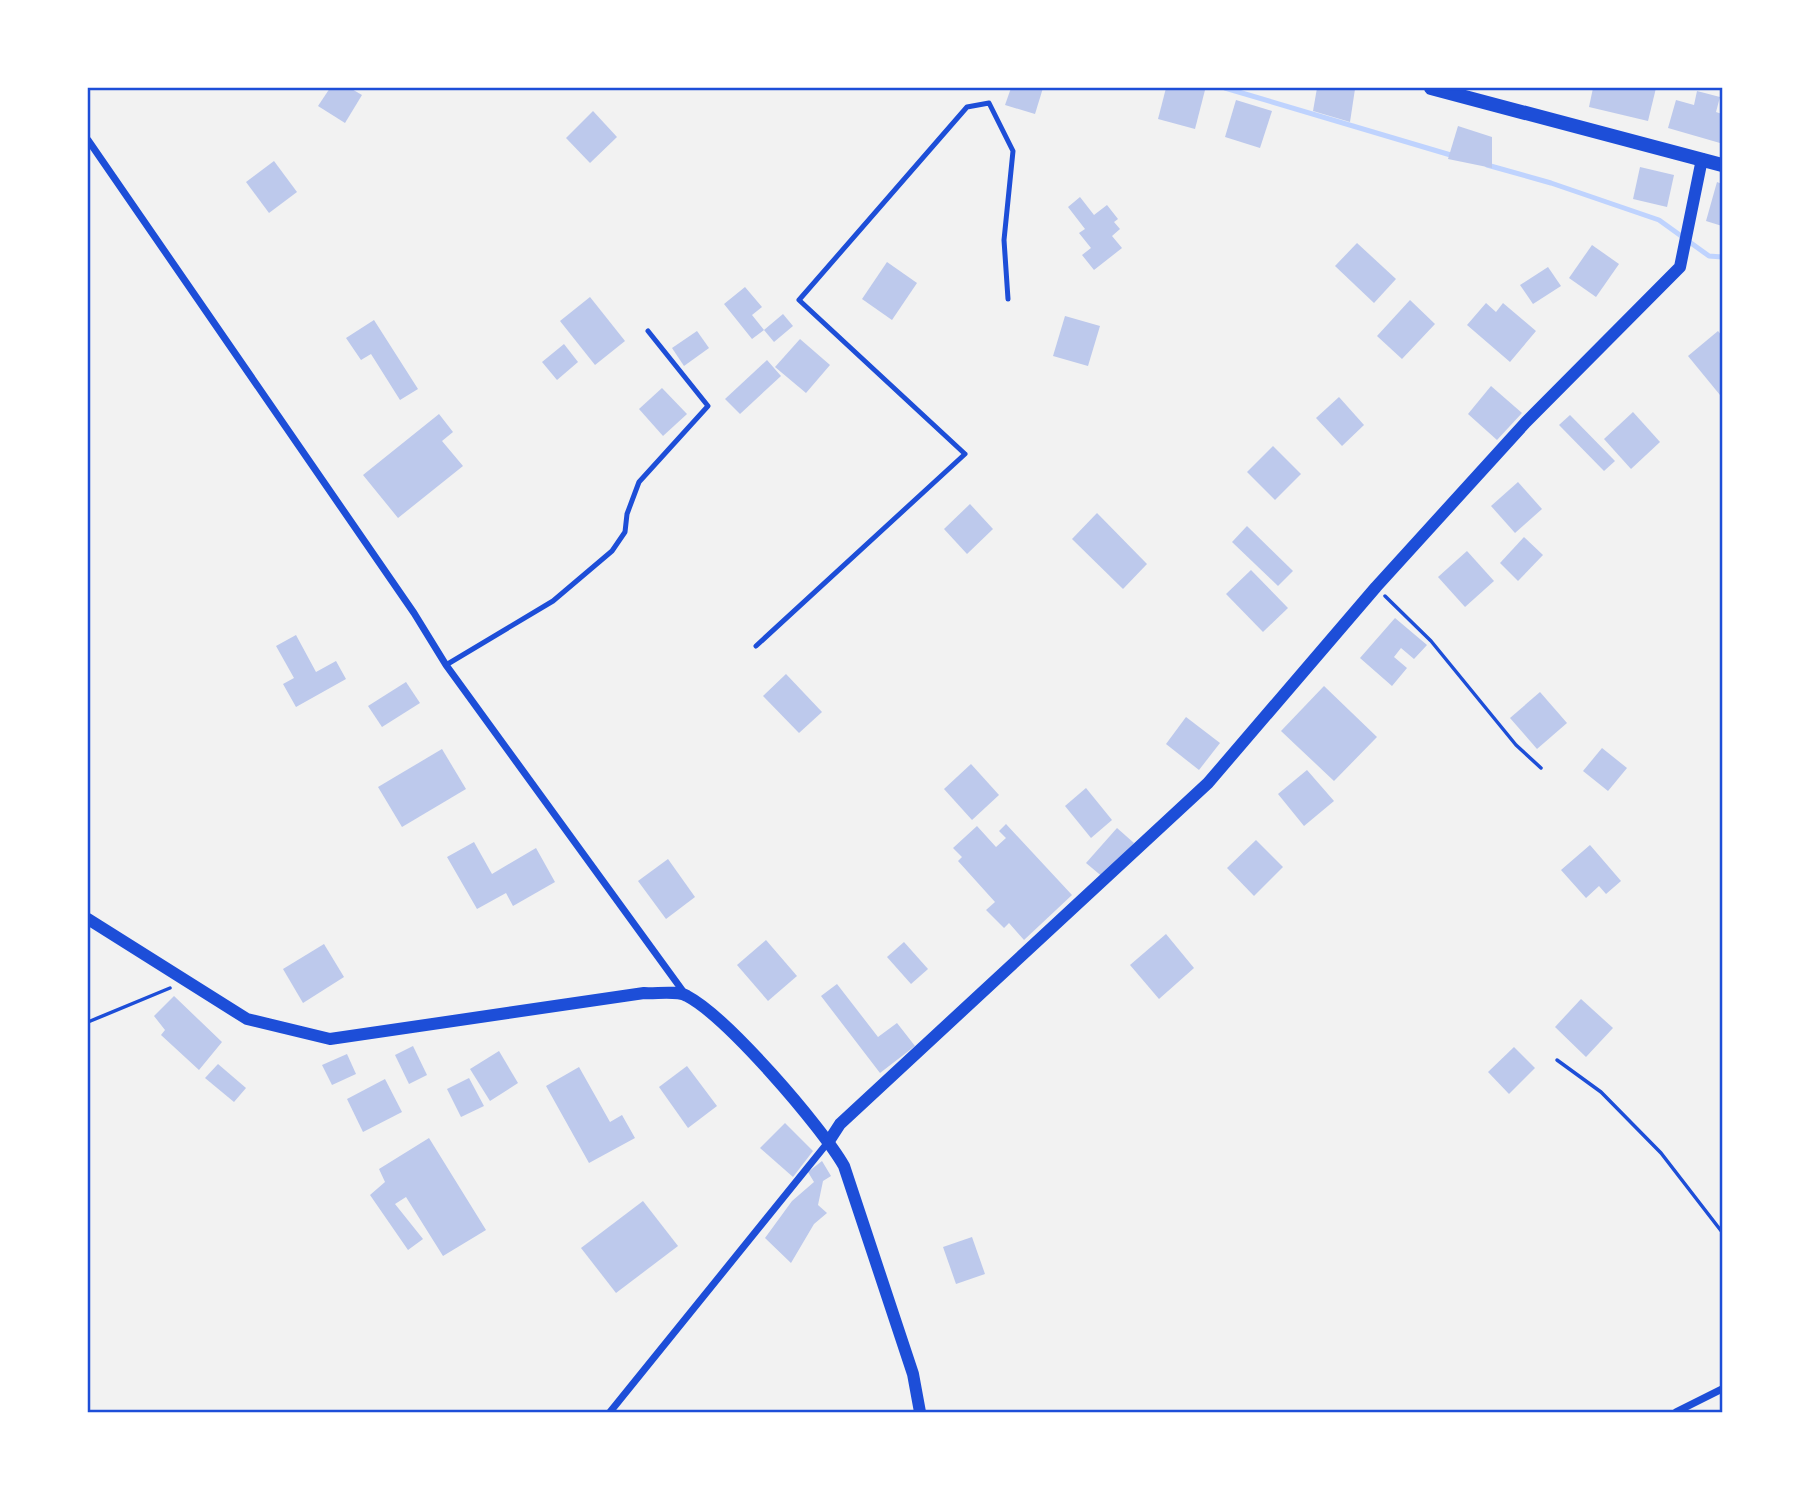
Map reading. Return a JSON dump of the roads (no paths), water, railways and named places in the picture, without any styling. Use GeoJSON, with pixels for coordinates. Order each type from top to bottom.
{"type":"FeatureCollection","features":[{"type":"Feature","properties":{"kind":"main road"},"geometry":{"type":"LineString","coordinates":[[1431,88],[1723,165]]}},
{"type":"Feature","properties":{"kind":"street"},"geometry":{"type":"LineString","coordinates":[[88,140],[382,567],[446,665],[685,994],[726,1027],[829,1140],[844,1166],[905,1350],[919,1412]]}},
{"type":"Feature","properties":{"kind":"street"},"geometry":{"type":"LineString","coordinates":[[610,1412],[840,1124],[1208,783],[1376,587],[1526,422],[1680,267],[1702,159]]}},
{"type":"Feature","properties":{"kind":"street"},"geometry":{"type":"LineString","coordinates":[[88,919],[247,1019],[330,1039],[644,993],[685,994]]}},
{"type":"Feature","properties":{"kind":"street"},"geometry":{"type":"LineString","coordinates":[[1676,1412],[1723,1389]]}},
{"type":"Feature","properties":{"kind":"lane"},"geometry":{"type":"LineString","coordinates":[[756,646],[965,454],[799,300],[967,107],[989,103],[1013,151],[1004,240],[1008,299]]}},
{"type":"Feature","properties":{"kind":"lane"},"geometry":{"type":"LineString","coordinates":[[446,665],[552,601],[612,551],[625,532],[627,514],[639,482],[708,406],[648,331]]}},
{"type":"Feature","properties":{"kind":"waterway"},"geometry":{"type":"LineString","coordinates":[[1225,88],[1454,156]]}},
{"type":"Feature","properties":{"kind":"waterway"},"geometry":{"type":"LineString","coordinates":[[1487,165],[1551,183],[1659,220],[1709,256],[1722,257]]}}]}
